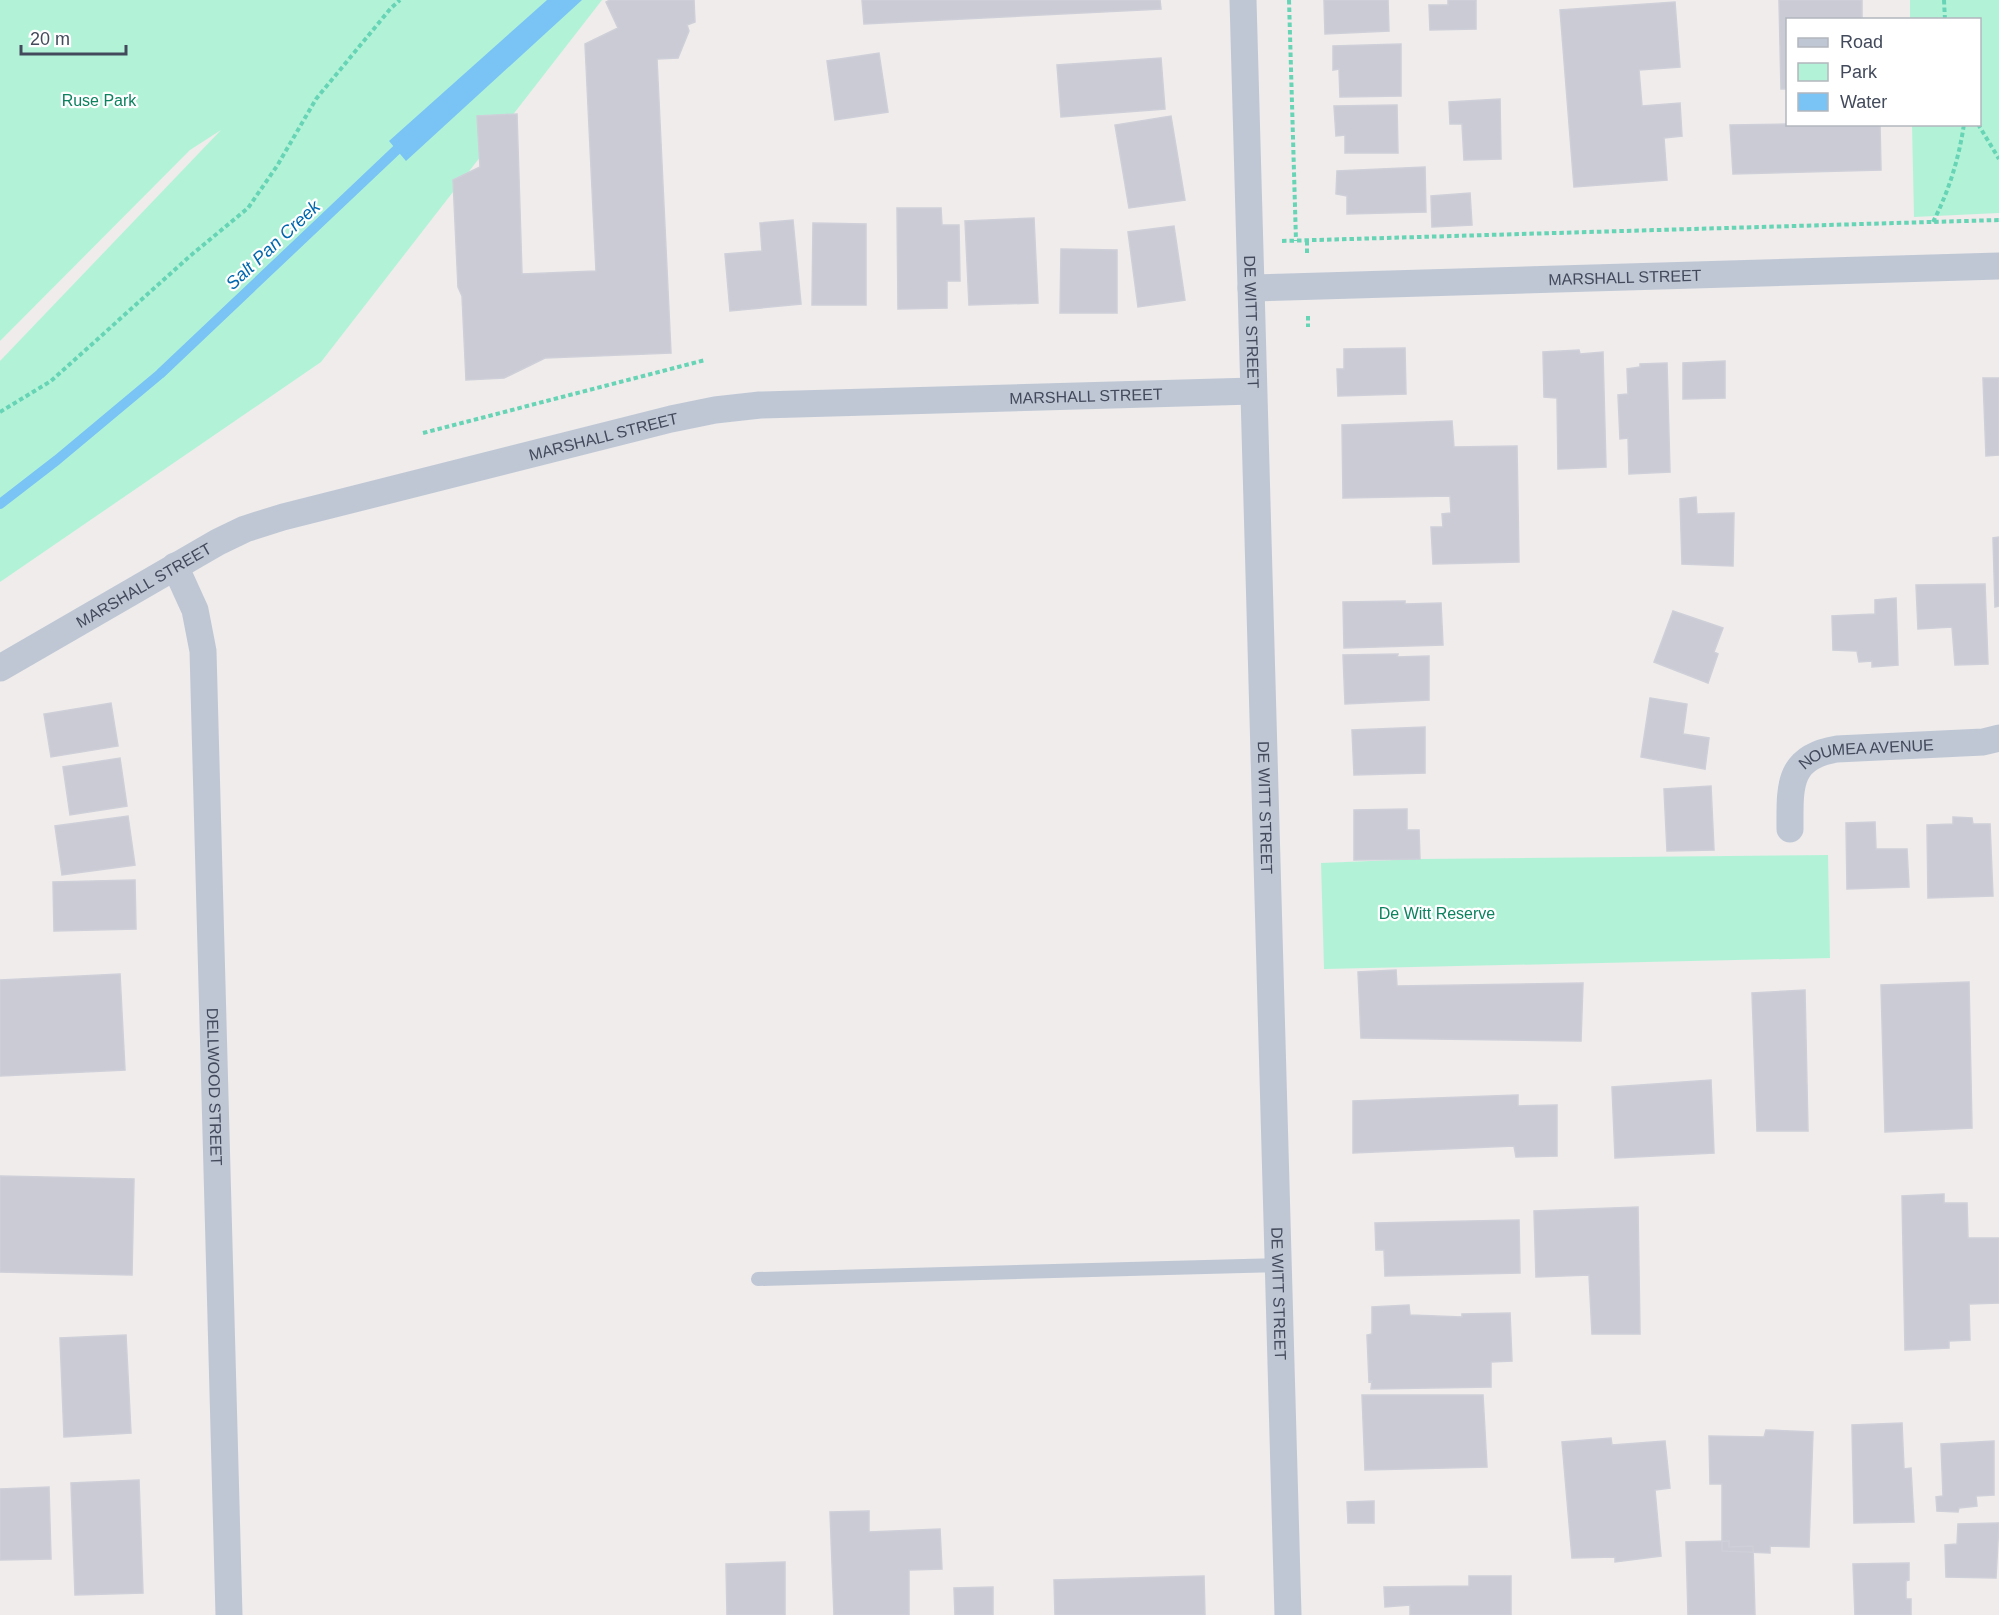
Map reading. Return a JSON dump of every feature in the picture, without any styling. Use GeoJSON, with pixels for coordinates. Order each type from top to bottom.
{"type":"FeatureCollection","features":[{"type":"Feature","properties":{"kind":"street","name":"DE WITT STREET"},"geometry":{"type":"LineString","coordinates":[[1243,0],[1288,1615]]}},
{"type":"Feature","properties":{"kind":"street","name":"MARSHALL STREET"},"geometry":{"type":"LineString","coordinates":[[1251,288],[1999,266]]}},
{"type":"Feature","properties":{"kind":"street","name":"MARSHALL STREET"},"geometry":{"type":"LineString","coordinates":[[0,668],[175,566],[245,529],[283,517],[623,430],[715,410],[760,405],[1253,391]]}},
{"type":"Feature","properties":{"kind":"street","name":"DELLWOOD STREET"},"geometry":{"type":"LineString","coordinates":[[175,566],[195,610],[203,651],[229,1615]]}},
{"type":"Feature","properties":{"kind":"street","name":"NOUMEA AVENUE"},"geometry":{"type":"LineString","coordinates":[[1790,829],[1790,791],[1793,777],[1800,765],[1823,751],[1880,746],[1974,743],[1999,738]]}},
{"type":"Feature","properties":{"kind":"lane"},"geometry":{"type":"LineString","coordinates":[[758,1278],[1277,1265]]}},
{"type":"Feature","properties":{"kind":"path"},"geometry":{"type":"LineString","coordinates":[[0,412],[51,381],[190,256],[248,208],[277,166],[316,99],[400,0]]}},
{"type":"Feature","properties":{"kind":"path"},"geometry":{"type":"LineString","coordinates":[[1289,0],[1296,241]]}},
{"type":"Feature","properties":{"kind":"path"},"geometry":{"type":"LineString","coordinates":[[1944,0],[1945,18]]}},
{"type":"Feature","properties":{"kind":"path"},"geometry":{"type":"LineString","coordinates":[[1932,222],[1943,203],[1950,183],[1964,126]]}},
{"type":"Feature","properties":{"kind":"path"},"geometry":{"type":"LineString","coordinates":[[1979,126],[1999,159]]}},
{"type":"Feature","properties":{"kind":"path"},"geometry":{"type":"LineString","coordinates":[[1282,241],[1999,220]]}},
{"type":"Feature","properties":{"kind":"path"},"geometry":{"type":"LineString","coordinates":[[423,433],[705,360]]}},
{"type":"Feature","properties":{"kind":"green space","name":"Ruse Park"},"geometry":{"type":"Polygon","coordinates":[[[0,0],[602,0],[321,362],[0,582],[0,361],[221,130],[190,150],[0,341],[0,0]]]}},
{"type":"Feature","properties":{"kind":"green space"},"geometry":{"type":"Polygon","coordinates":[[[1910,0],[1999,0],[1999,213],[1914,217],[1912,126],[1981,126],[1981,18],[1910,18],[1910,0]]]}},
{"type":"Feature","properties":{"kind":"green space","name":"De Witt Reserve"},"geometry":{"type":"Polygon","coordinates":[[[1828,855],[1830,958],[1324,969],[1321,863],[1420,859],[1828,855]]]}},
{"type":"Feature","properties":{"kind":"water"},"geometry":{"type":"Polygon","coordinates":[[[547,0],[582,0],[406,161],[389,141],[547,0]]]}},
{"type":"Feature","properties":{"kind":"building"},"geometry":{"type":"Polygon","coordinates":[[[610,0],[694,0],[695,22],[687,25],[689,31],[678,58],[657,59],[671,353],[545,358],[504,378],[466,380],[462,296],[458,287],[453,180],[480,167],[477,116],[517,114],[522,274],[596,271],[585,44],[618,28],[606,2],[610,0]]]}},
{"type":"Feature","properties":{"kind":"building"},"geometry":{"type":"Polygon","coordinates":[[[862,0],[1160,0],[1161,9],[864,24],[862,0]]]}},
{"type":"Feature","properties":{"kind":"building"},"geometry":{"type":"Polygon","coordinates":[[[1324,0],[1388,0],[1389,31],[1325,34],[1324,0]]]}},
{"type":"Feature","properties":{"kind":"building"},"geometry":{"type":"Polygon","coordinates":[[[1448,0],[1476,0],[1476,29],[1430,30],[1429,5],[1448,5],[1448,0]]]}},
{"type":"Feature","properties":{"kind":"building"},"geometry":{"type":"Polygon","coordinates":[[[1779,0],[1862,0],[1862,18],[1786,18],[1786,89],[1781,89],[1779,0]]]}},
{"type":"Feature","properties":{"kind":"building"},"geometry":{"type":"Polygon","coordinates":[[[1675,2],[1680,67],[1639,70],[1642,106],[1680,103],[1682,136],[1664,138],[1667,180],[1574,187],[1560,10],[1675,2]]]}},
{"type":"Feature","properties":{"kind":"building"},"geometry":{"type":"Polygon","coordinates":[[[1401,44],[1401,96],[1340,97],[1339,69],[1333,70],[1333,46],[1401,44]]]}},
{"type":"Feature","properties":{"kind":"building"},"geometry":{"type":"Polygon","coordinates":[[[879,53],[888,112],[835,120],[827,61],[879,53]]]}},
{"type":"Feature","properties":{"kind":"building"},"geometry":{"type":"Polygon","coordinates":[[[1161,58],[1165,109],[1061,117],[1057,65],[1161,58]]]}},
{"type":"Feature","properties":{"kind":"building"},"geometry":{"type":"Polygon","coordinates":[[[1500,99],[1501,159],[1464,160],[1462,124],[1450,124],[1449,102],[1500,99]]]}},
{"type":"Feature","properties":{"kind":"building"},"geometry":{"type":"Polygon","coordinates":[[[1397,105],[1398,153],[1345,153],[1345,135],[1336,136],[1334,106],[1397,105]]]}},
{"type":"Feature","properties":{"kind":"building"},"geometry":{"type":"Polygon","coordinates":[[[1171,116],[1185,200],[1129,208],[1115,125],[1171,116]]]}},
{"type":"Feature","properties":{"kind":"building"},"geometry":{"type":"Polygon","coordinates":[[[1730,125],[1880,126],[1881,170],[1733,174],[1730,125]]]}},
{"type":"Feature","properties":{"kind":"building"},"geometry":{"type":"Polygon","coordinates":[[[1425,167],[1426,212],[1347,214],[1347,196],[1336,194],[1337,171],[1425,167]]]}},
{"type":"Feature","properties":{"kind":"building"},"geometry":{"type":"Polygon","coordinates":[[[1470,193],[1472,225],[1432,227],[1431,196],[1470,193]]]}},
{"type":"Feature","properties":{"kind":"building"},"geometry":{"type":"Polygon","coordinates":[[[897,208],[941,208],[942,225],[959,225],[960,281],[947,281],[947,308],[898,309],[897,208]]]}},
{"type":"Feature","properties":{"kind":"building"},"geometry":{"type":"Polygon","coordinates":[[[1034,218],[1038,303],[969,305],[965,221],[1034,218]]]}},
{"type":"Feature","properties":{"kind":"building"},"geometry":{"type":"Polygon","coordinates":[[[793,220],[801,304],[730,311],[725,254],[762,251],[760,223],[793,220]]]}},
{"type":"Feature","properties":{"kind":"building"},"geometry":{"type":"Polygon","coordinates":[[[813,223],[866,224],[866,305],[812,305],[813,223]]]}},
{"type":"Feature","properties":{"kind":"building"},"geometry":{"type":"Polygon","coordinates":[[[1174,226],[1185,300],[1138,307],[1128,232],[1174,226]]]}},
{"type":"Feature","properties":{"kind":"building"},"geometry":{"type":"Polygon","coordinates":[[[1061,249],[1117,250],[1117,313],[1060,313],[1061,249]]]}},
{"type":"Feature","properties":{"kind":"building"},"geometry":{"type":"Polygon","coordinates":[[[1405,348],[1406,394],[1338,396],[1337,369],[1344,369],[1344,349],[1405,348]]]}},
{"type":"Feature","properties":{"kind":"building"},"geometry":{"type":"Polygon","coordinates":[[[1579,350],[1580,354],[1603,352],[1606,467],[1558,469],[1557,398],[1544,397],[1543,352],[1579,350]]]}},
{"type":"Feature","properties":{"kind":"building"},"geometry":{"type":"Polygon","coordinates":[[[1725,361],[1725,398],[1683,399],[1683,363],[1725,361]]]}},
{"type":"Feature","properties":{"kind":"building"},"geometry":{"type":"Polygon","coordinates":[[[1667,363],[1670,472],[1629,474],[1628,438],[1620,439],[1618,395],[1628,394],[1627,369],[1640,367],[1640,364],[1667,363]]]}},
{"type":"Feature","properties":{"kind":"building"},"geometry":{"type":"Polygon","coordinates":[[[1983,378],[1999,378],[1999,455],[1986,456],[1983,378]]]}},
{"type":"Feature","properties":{"kind":"building"},"geometry":{"type":"Polygon","coordinates":[[[1452,421],[1454,447],[1517,446],[1519,562],[1433,564],[1431,527],[1443,527],[1442,514],[1451,513],[1450,496],[1343,498],[1342,425],[1452,421]]]}},
{"type":"Feature","properties":{"kind":"building"},"geometry":{"type":"Polygon","coordinates":[[[1696,497],[1697,514],[1734,513],[1733,566],[1682,564],[1680,499],[1696,497]]]}},
{"type":"Feature","properties":{"kind":"building"},"geometry":{"type":"Polygon","coordinates":[[[1999,537],[1999,606],[1995,607],[1993,538],[1999,537]]]}},
{"type":"Feature","properties":{"kind":"building"},"geometry":{"type":"Polygon","coordinates":[[[1985,584],[1988,664],[1955,665],[1952,627],[1918,629],[1916,585],[1985,584]]]}},
{"type":"Feature","properties":{"kind":"building"},"geometry":{"type":"Polygon","coordinates":[[[1896,598],[1898,665],[1872,667],[1872,661],[1859,662],[1857,651],[1833,650],[1832,616],[1875,614],[1875,600],[1896,598]]]}},
{"type":"Feature","properties":{"kind":"building"},"geometry":{"type":"Polygon","coordinates":[[[1405,601],[1405,604],[1441,603],[1443,645],[1344,648],[1343,602],[1405,601]]]}},
{"type":"Feature","properties":{"kind":"building"},"geometry":{"type":"Polygon","coordinates":[[[1673,611],[1723,628],[1714,652],[1718,654],[1708,683],[1654,662],[1673,611]]]}},
{"type":"Feature","properties":{"kind":"building"},"geometry":{"type":"Polygon","coordinates":[[[1398,654],[1397,657],[1429,656],[1429,700],[1345,704],[1343,655],[1398,654]]]}},
{"type":"Feature","properties":{"kind":"building"},"geometry":{"type":"Polygon","coordinates":[[[1650,698],[1687,704],[1683,734],[1709,738],[1705,769],[1641,757],[1650,698]]]}},
{"type":"Feature","properties":{"kind":"building"},"geometry":{"type":"Polygon","coordinates":[[[111,703],[118,746],[51,757],[44,714],[111,703]]]}},
{"type":"Feature","properties":{"kind":"building"},"geometry":{"type":"Polygon","coordinates":[[[1425,727],[1425,773],[1354,775],[1352,730],[1425,727]]]}},
{"type":"Feature","properties":{"kind":"building"},"geometry":{"type":"Polygon","coordinates":[[[120,758],[127,806],[70,815],[63,767],[120,758]]]}},
{"type":"Feature","properties":{"kind":"building"},"geometry":{"type":"Polygon","coordinates":[[[1711,786],[1714,850],[1667,851],[1664,789],[1711,786]]]}},
{"type":"Feature","properties":{"kind":"building"},"geometry":{"type":"Polygon","coordinates":[[[1407,809],[1407,830],[1419,830],[1420,859],[1354,860],[1354,810],[1407,809]]]}},
{"type":"Feature","properties":{"kind":"building"},"geometry":{"type":"Polygon","coordinates":[[[128,816],[135,865],[62,875],[55,826],[128,816]]]}},
{"type":"Feature","properties":{"kind":"building"},"geometry":{"type":"Polygon","coordinates":[[[1953,817],[1972,818],[1973,824],[1990,824],[1993,896],[1928,898],[1927,825],[1953,824],[1953,817]]]}},
{"type":"Feature","properties":{"kind":"building"},"geometry":{"type":"Polygon","coordinates":[[[1875,822],[1876,849],[1907,849],[1909,887],[1847,889],[1846,823],[1875,822]]]}},
{"type":"Feature","properties":{"kind":"building"},"geometry":{"type":"Polygon","coordinates":[[[135,880],[136,929],[54,931],[53,882],[135,880]]]}},
{"type":"Feature","properties":{"kind":"building"},"geometry":{"type":"Polygon","coordinates":[[[1396,970],[1397,986],[1583,983],[1581,1041],[1361,1038],[1358,972],[1396,970]]]}},
{"type":"Feature","properties":{"kind":"building"},"geometry":{"type":"Polygon","coordinates":[[[120,974],[125,1070],[0,1076],[0,980],[120,974]]]}},
{"type":"Feature","properties":{"kind":"building"},"geometry":{"type":"Polygon","coordinates":[[[1969,982],[1972,1128],[1885,1132],[1881,985],[1969,982]]]}},
{"type":"Feature","properties":{"kind":"building"},"geometry":{"type":"Polygon","coordinates":[[[1805,990],[1808,1131],[1757,1131],[1752,993],[1805,990]]]}},
{"type":"Feature","properties":{"kind":"building"},"geometry":{"type":"Polygon","coordinates":[[[1711,1080],[1714,1153],[1615,1158],[1612,1087],[1711,1080]]]}},
{"type":"Feature","properties":{"kind":"building"},"geometry":{"type":"Polygon","coordinates":[[[1518,1095],[1518,1106],[1557,1105],[1557,1156],[1516,1157],[1514,1146],[1353,1153],[1353,1101],[1518,1095]]]}},
{"type":"Feature","properties":{"kind":"building"},"geometry":{"type":"Polygon","coordinates":[[[0,1176],[134,1179],[132,1275],[0,1272],[0,1176]]]}},
{"type":"Feature","properties":{"kind":"building"},"geometry":{"type":"Polygon","coordinates":[[[1944,1194],[1944,1203],[1967,1203],[1968,1238],[1999,1238],[1999,1303],[1969,1304],[1970,1340],[1949,1341],[1949,1348],[1905,1350],[1902,1196],[1944,1194]]]}},
{"type":"Feature","properties":{"kind":"building"},"geometry":{"type":"Polygon","coordinates":[[[1638,1207],[1640,1334],[1592,1334],[1589,1275],[1536,1277],[1534,1211],[1638,1207]]]}},
{"type":"Feature","properties":{"kind":"building"},"geometry":{"type":"Polygon","coordinates":[[[1519,1220],[1520,1273],[1385,1276],[1384,1250],[1376,1250],[1375,1223],[1519,1220]]]}},
{"type":"Feature","properties":{"kind":"building"},"geometry":{"type":"Polygon","coordinates":[[[1409,1305],[1410,1315],[1462,1317],[1462,1314],[1510,1313],[1512,1361],[1491,1362],[1491,1387],[1371,1389],[1367,1335],[1372,1334],[1372,1307],[1409,1305]]]}},
{"type":"Feature","properties":{"kind":"building"},"geometry":{"type":"Polygon","coordinates":[[[126,1335],[131,1433],[64,1437],[60,1338],[126,1335]]]}},
{"type":"Feature","properties":{"kind":"building"},"geometry":{"type":"Polygon","coordinates":[[[1362,1395],[1483,1395],[1487,1467],[1365,1470],[1362,1395]]]}},
{"type":"Feature","properties":{"kind":"building"},"geometry":{"type":"Polygon","coordinates":[[[1902,1423],[1904,1469],[1911,1468],[1914,1522],[1854,1523],[1852,1425],[1902,1423]]]}},
{"type":"Feature","properties":{"kind":"building"},"geometry":{"type":"Polygon","coordinates":[[[1766,1430],[1813,1432],[1809,1547],[1770,1546],[1770,1553],[1722,1551],[1722,1484],[1710,1484],[1709,1436],[1764,1437],[1766,1430]]]}},
{"type":"Feature","properties":{"kind":"building"},"geometry":{"type":"Polygon","coordinates":[[[1611,1438],[1612,1445],[1665,1441],[1670,1488],[1655,1490],[1661,1556],[1615,1562],[1615,1557],[1572,1558],[1562,1442],[1611,1438]]]}},
{"type":"Feature","properties":{"kind":"building"},"geometry":{"type":"Polygon","coordinates":[[[1994,1441],[1994,1495],[1976,1496],[1977,1506],[1959,1508],[1958,1512],[1937,1511],[1936,1497],[1943,1496],[1941,1444],[1994,1441]]]}},
{"type":"Feature","properties":{"kind":"building"},"geometry":{"type":"Polygon","coordinates":[[[139,1480],[143,1593],[75,1595],[71,1483],[139,1480]]]}},
{"type":"Feature","properties":{"kind":"building"},"geometry":{"type":"Polygon","coordinates":[[[49,1487],[51,1559],[0,1560],[0,1489],[49,1487]]]}},
{"type":"Feature","properties":{"kind":"building"},"geometry":{"type":"Polygon","coordinates":[[[1374,1501],[1374,1523],[1348,1523],[1347,1502],[1374,1501]]]}},
{"type":"Feature","properties":{"kind":"building"},"geometry":{"type":"Polygon","coordinates":[[[869,1511],[869,1532],[940,1529],[942,1569],[909,1570],[909,1615],[834,1615],[830,1512],[869,1511]]]}},
{"type":"Feature","properties":{"kind":"building"},"geometry":{"type":"Polygon","coordinates":[[[1999,1523],[1996,1578],[1946,1577],[1945,1545],[1957,1544],[1958,1524],[1999,1523]]]}},
{"type":"Feature","properties":{"kind":"building"},"geometry":{"type":"Polygon","coordinates":[[[1729,1541],[1729,1547],[1753,1546],[1755,1615],[1688,1615],[1686,1542],[1729,1541]]]}},
{"type":"Feature","properties":{"kind":"building"},"geometry":{"type":"Polygon","coordinates":[[[785,1562],[785,1615],[727,1615],[726,1564],[785,1562]]]}},
{"type":"Feature","properties":{"kind":"building"},"geometry":{"type":"Polygon","coordinates":[[[1909,1563],[1906,1599],[1911,1599],[1911,1615],[1855,1615],[1853,1564],[1909,1563]]]}},
{"type":"Feature","properties":{"kind":"building"},"geometry":{"type":"Polygon","coordinates":[[[1204,1576],[1205,1615],[1055,1615],[1054,1580],[1204,1576]]]}},
{"type":"Feature","properties":{"kind":"building"},"geometry":{"type":"Polygon","coordinates":[[[1469,1576],[1511,1576],[1511,1615],[1410,1615],[1410,1605],[1385,1607],[1384,1587],[1469,1586],[1469,1576]]]}},
{"type":"Feature","properties":{"kind":"building"},"geometry":{"type":"Polygon","coordinates":[[[993,1587],[993,1615],[955,1615],[954,1588],[993,1587]]]}},
{"type":"Feature","properties":{"kind":"waterway","name":"Salt Pan Creek"},"geometry":{"type":"LineString","coordinates":[[0,504],[160,374],[407,140]]}}]}
